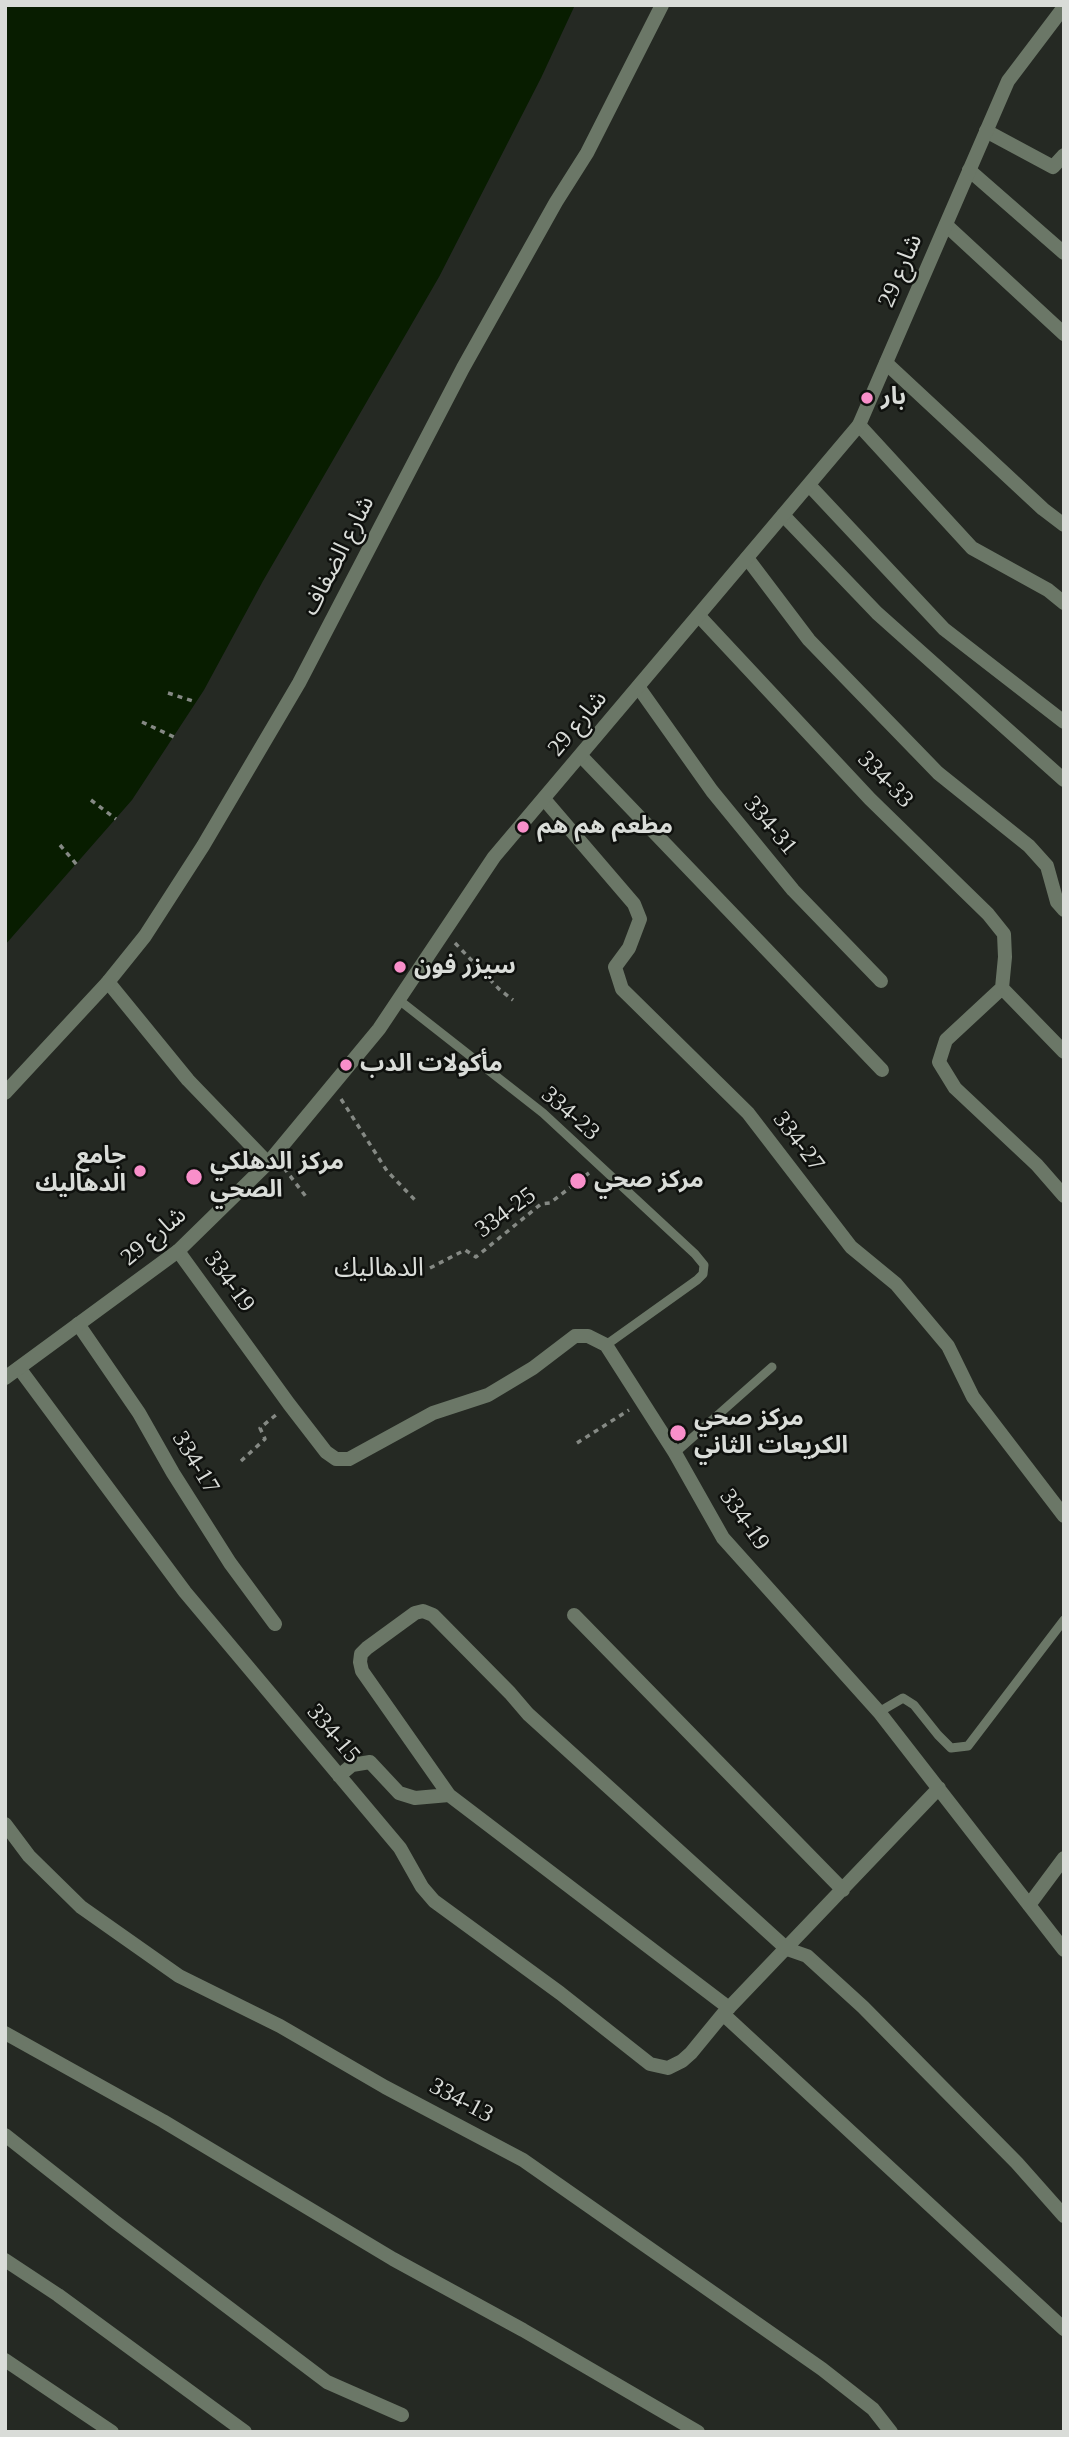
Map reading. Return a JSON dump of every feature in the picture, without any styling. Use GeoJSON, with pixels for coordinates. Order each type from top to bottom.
{"type":"FeatureCollection","features":[{"type":"Feature","properties":{"kind":"street","name":"شارع الضفاف"},"geometry":{"type":"LineString","coordinates":[[5,1093],[108,982],[145,936],[175,892],[299,683],[463,368],[556,202],[587,153],[662,5]]}},
{"type":"Feature","properties":{"kind":"street","name":"شارع 29"},"geometry":{"type":"LineString","coordinates":[[5,1378],[178,1251],[271,1159],[379,1029],[494,857],[859,425],[1008,81],[1064,7]]}},
{"type":"Feature","properties":{"kind":"street"},"geometry":{"type":"LineString","coordinates":[[986,131],[1058,170],[1064,155]]}},
{"type":"Feature","properties":{"kind":"street"},"geometry":{"type":"LineString","coordinates":[[969,170],[1064,253]]}},
{"type":"Feature","properties":{"kind":"street"},"geometry":{"type":"LineString","coordinates":[[946,225],[1064,334]]}},
{"type":"Feature","properties":{"kind":"street"},"geometry":{"type":"LineString","coordinates":[[886,363],[1044,509],[1064,524]]}},
{"type":"Feature","properties":{"kind":"street"},"geometry":{"type":"LineString","coordinates":[[859,425],[972,548],[1048,590],[1064,603]]}},
{"type":"Feature","properties":{"kind":"street"},"geometry":{"type":"LineString","coordinates":[[809,485],[944,629],[1064,722]]}},
{"type":"Feature","properties":{"kind":"street"},"geometry":{"type":"LineString","coordinates":[[783,515],[877,613],[1064,780]]}},
{"type":"Feature","properties":{"kind":"street"},"geometry":{"type":"LineString","coordinates":[[747,558],[809,640],[938,773],[1029,846],[1046,866],[1057,902],[1064,911]]}},
{"type":"Feature","properties":{"kind":"street","name":"334-33"},"geometry":{"type":"LineString","coordinates":[[699,616],[870,799],[996,924],[1004,934],[1002,988]]}},
{"type":"Feature","properties":{"kind":"street","name":"334-31"},"geometry":{"type":"LineString","coordinates":[[639,688],[712,792],[793,890],[881,981]]}},
{"type":"Feature","properties":{"kind":"street"},"geometry":{"type":"LineString","coordinates":[[581,756],[882,1070]]}},
{"type":"Feature","properties":{"kind":"street","name":"334-27"},"geometry":{"type":"LineString","coordinates":[[544,799],[634,904],[637,911],[640,919],[629,948],[615,967],[622,989],[748,1113],[851,1247],[897,1284],[948,1346],[973,1397],[1064,1516]]}},
{"type":"Feature","properties":{"kind":"street"},"geometry":{"type":"LineString","coordinates":[[108,982],[188,1080],[271,1159]]}},
{"type":"Feature","properties":{"kind":"street"},"geometry":{"type":"LineString","coordinates":[[1064,1052],[1002,988],[946,1041],[939,1062],[954,1088],[1037,1165],[1064,1196]]}},
{"type":"Feature","properties":{"kind":"street","name":"334-19"},"geometry":{"type":"LineString","coordinates":[[178,1251],[289,1404],[326,1452],[336,1459],[348,1460],[433,1413],[488,1395],[533,1368],[575,1336],[588,1336],[606,1345],[675,1453],[723,1538],[879,1712],[1064,1950]]}},
{"type":"Feature","properties":{"kind":"street","name":"334-17"},"geometry":{"type":"LineString","coordinates":[[78,1324],[139,1413],[230,1563],[275,1624]]}},
{"type":"Feature","properties":{"kind":"street","name":"334-15"},"geometry":{"type":"LineString","coordinates":[[19,1368],[185,1591],[400,1848],[422,1887],[434,1901],[560,1993],[650,2064],[668,2068],[682,2061],[726,2011]]}},
{"type":"Feature","properties":{"kind":"street"},"geometry":{"type":"LineString","coordinates":[[1064,2217],[1017,2163],[863,2007],[807,1956],[788,1949],[528,1714],[433,1615],[423,1611],[402,1621],[361,1654],[362,1671],[449,1795],[726,2011],[1064,2329]]}},
{"type":"Feature","properties":{"kind":"street"},"geometry":{"type":"LineString","coordinates":[[574,1615],[843,1890]]}},
{"type":"Feature","properties":{"kind":"street"},"geometry":{"type":"LineString","coordinates":[[339,1776],[352,1765],[370,1762],[399,1793],[415,1798],[449,1795]]}},
{"type":"Feature","properties":{"kind":"street"},"geometry":{"type":"LineString","coordinates":[[726,2011],[939,1788]]}},
{"type":"Feature","properties":{"kind":"street","name":"334-13"},"geometry":{"type":"LineString","coordinates":[[5,1824],[29,1856],[81,1907],[179,1976],[280,2026],[385,2087],[523,2160],[822,2369],[873,2409],[891,2432]]}},
{"type":"Feature","properties":{"kind":"street"},"geometry":{"type":"LineString","coordinates":[[1029,1905],[1064,1858]]}},
{"type":"Feature","properties":{"kind":"street"},"geometry":{"type":"LineString","coordinates":[[5,2033],[163,2121],[393,2259],[523,2330],[698,2432]]}},
{"type":"Feature","properties":{"kind":"street"},"geometry":{"type":"LineString","coordinates":[[5,2135],[327,2382],[402,2415]]}},
{"type":"Feature","properties":{"kind":"street"},"geometry":{"type":"LineString","coordinates":[[5,2260],[58,2295],[245,2432]]}},
{"type":"Feature","properties":{"kind":"street"},"geometry":{"type":"LineString","coordinates":[[5,2360],[112,2432]]}},
{"type":"Feature","properties":{"kind":"lane","name":"334-23"},"geometry":{"type":"LineString","coordinates":[[399,1000],[542,1114],[704,1265],[703,1273],[697,1280],[606,1345]]}},
{"type":"Feature","properties":{"kind":"lane"},"geometry":{"type":"LineString","coordinates":[[675,1453],[772,1367]]}},
{"type":"Feature","properties":{"kind":"lane"},"geometry":{"type":"LineString","coordinates":[[879,1712],[903,1698],[914,1705],[951,1748],[968,1746],[1064,1620]]}},
{"type":"Feature","properties":{"kind":"path"},"geometry":{"type":"LineString","coordinates":[[168,693],[197,702]]}},
{"type":"Feature","properties":{"kind":"path"},"geometry":{"type":"LineString","coordinates":[[142,722],[174,737]]}},
{"type":"Feature","properties":{"kind":"path"},"geometry":{"type":"LineString","coordinates":[[91,800],[116,819]]}},
{"type":"Feature","properties":{"kind":"path"},"geometry":{"type":"LineString","coordinates":[[60,845],[77,865]]}},
{"type":"Feature","properties":{"kind":"path"},"geometry":{"type":"LineString","coordinates":[[444,931],[499,989],[513,1000]]}},
{"type":"Feature","properties":{"kind":"path"},"geometry":{"type":"LineString","coordinates":[[331,1087],[353,1116],[387,1171],[415,1200]]}},
{"type":"Feature","properties":{"kind":"path"},"geometry":{"type":"LineString","coordinates":[[271,1159],[307,1198]]}},
{"type":"Feature","properties":{"kind":"path","name":"334-25"},"geometry":{"type":"LineString","coordinates":[[430,1268],[465,1250],[476,1257],[541,1204],[550,1203],[599,1166]]}},
{"type":"Feature","properties":{"kind":"path"},"geometry":{"type":"LineString","coordinates":[[577,1443],[642,1401]]}},
{"type":"Feature","properties":{"kind":"path"},"geometry":{"type":"LineString","coordinates":[[242,1461],[265,1439],[260,1428],[289,1404]]}},
{"type":"Feature","properties":{"kind":"shaded area"},"geometry":{"type":"Polygon","coordinates":[[[5,5],[575,5],[541,78],[439,277],[263,581],[204,690],[132,800],[5,945],[5,5]]]}},
{"type":"Feature","properties":{"kind":"place","name":"بار"},"geometry":{"type":"Point","coordinates":[867,398]}},
{"type":"Feature","properties":{"kind":"place","name":"مطعم هم هم"},"geometry":{"type":"Point","coordinates":[523,827]}},
{"type":"Feature","properties":{"kind":"place","name":"سيزر فون"},"geometry":{"type":"Point","coordinates":[400,967]}},
{"type":"Feature","properties":{"kind":"place","name":"مأكولات الدب"},"geometry":{"type":"Point","coordinates":[346,1065]}},
{"type":"Feature","properties":{"kind":"place","name":"جامع الدهاليك"},"geometry":{"type":"Point","coordinates":[140,1171]}},
{"type":"Feature","properties":{"kind":"place","name":"مركز الدهلكي الصحي"},"geometry":{"type":"Point","coordinates":[194,1177]}},
{"type":"Feature","properties":{"kind":"place","name":"مركز صحي"},"geometry":{"type":"Point","coordinates":[578,1181]}},
{"type":"Feature","properties":{"kind":"place","name":"مركز صحي الكريعات الثاني"},"geometry":{"type":"Point","coordinates":[678,1433]}},
{"type":"Feature","properties":{"kind":"district","name":"الدهاليك"},"geometry":{"type":"Point","coordinates":[379,1269]}}]}
